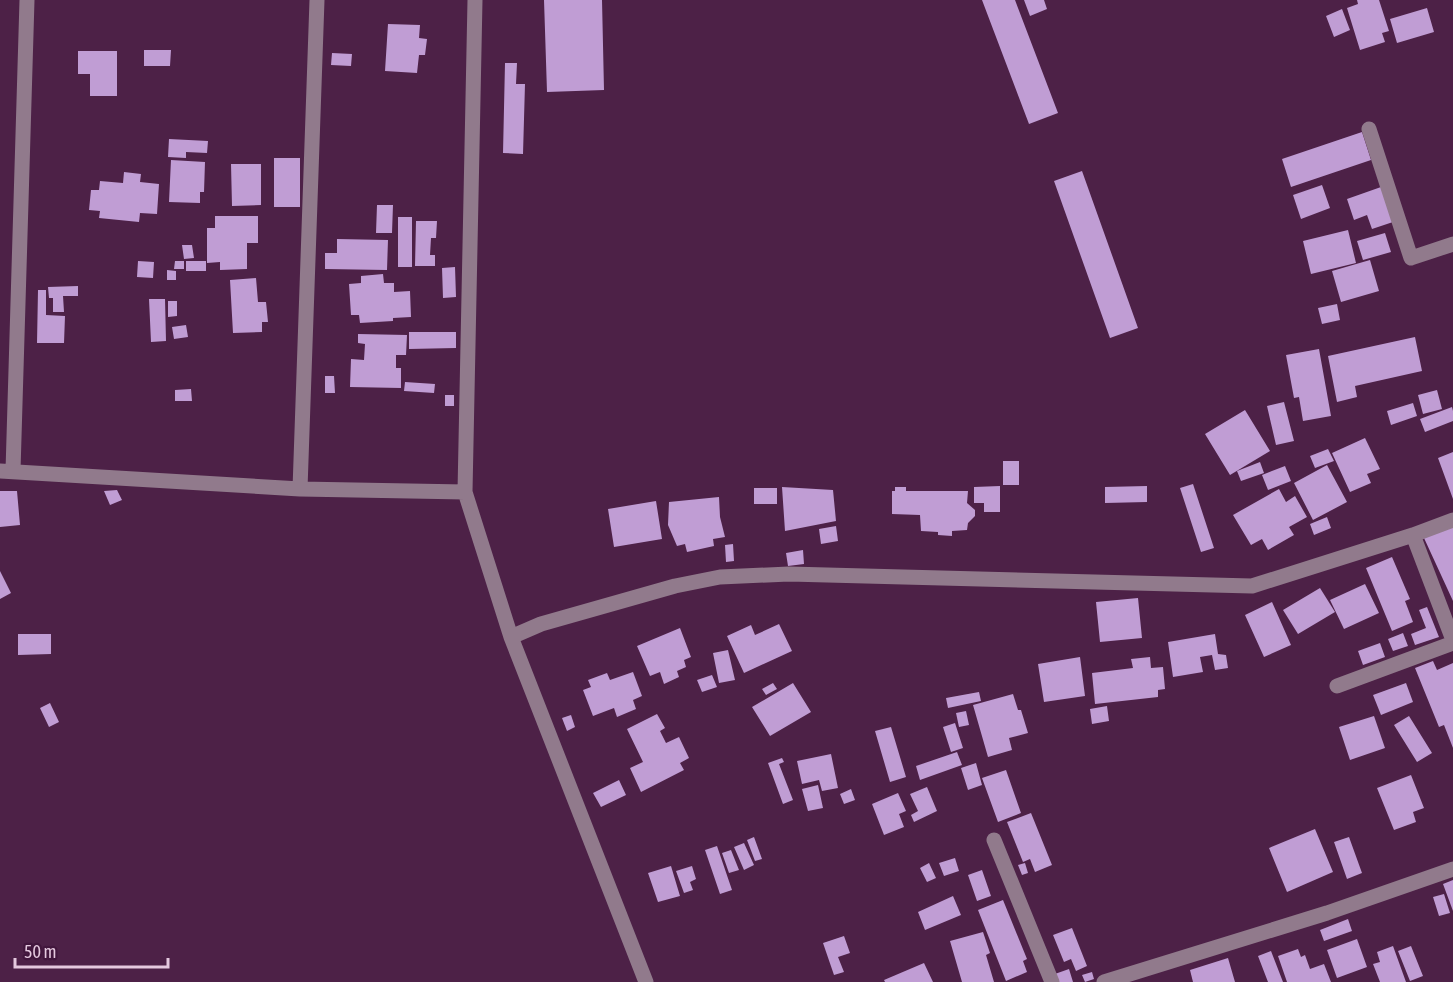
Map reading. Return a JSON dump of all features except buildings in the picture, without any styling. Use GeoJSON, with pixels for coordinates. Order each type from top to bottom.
{"type":"FeatureCollection","features":[{"type":"Feature","properties":{"kind":"street"},"geometry":{"type":"LineString","coordinates":[[27,0],[6,471],[300,489],[465,492]]}},
{"type":"Feature","properties":{"kind":"street"},"geometry":{"type":"LineString","coordinates":[[300,489],[317,0]]}},
{"type":"Feature","properties":{"kind":"street"},"geometry":{"type":"LineString","coordinates":[[475,0],[465,492],[511,637],[646,982]]}},
{"type":"Feature","properties":{"kind":"street"},"geometry":{"type":"LineString","coordinates":[[1368,129],[1411,258],[1453,244]]}},
{"type":"Feature","properties":{"kind":"street"},"geometry":{"type":"LineString","coordinates":[[511,637],[541,624],[675,586],[720,577],[789,574],[1252,586],[1453,520]]}},
{"type":"Feature","properties":{"kind":"street"},"geometry":{"type":"LineString","coordinates":[[1337,686],[1453,641],[1413,535]]}},
{"type":"Feature","properties":{"kind":"street"},"geometry":{"type":"LineString","coordinates":[[994,840],[1052,982]]}},
{"type":"Feature","properties":{"kind":"street"},"geometry":{"type":"LineString","coordinates":[[1104,982],[1328,914],[1453,869]]}}]}
